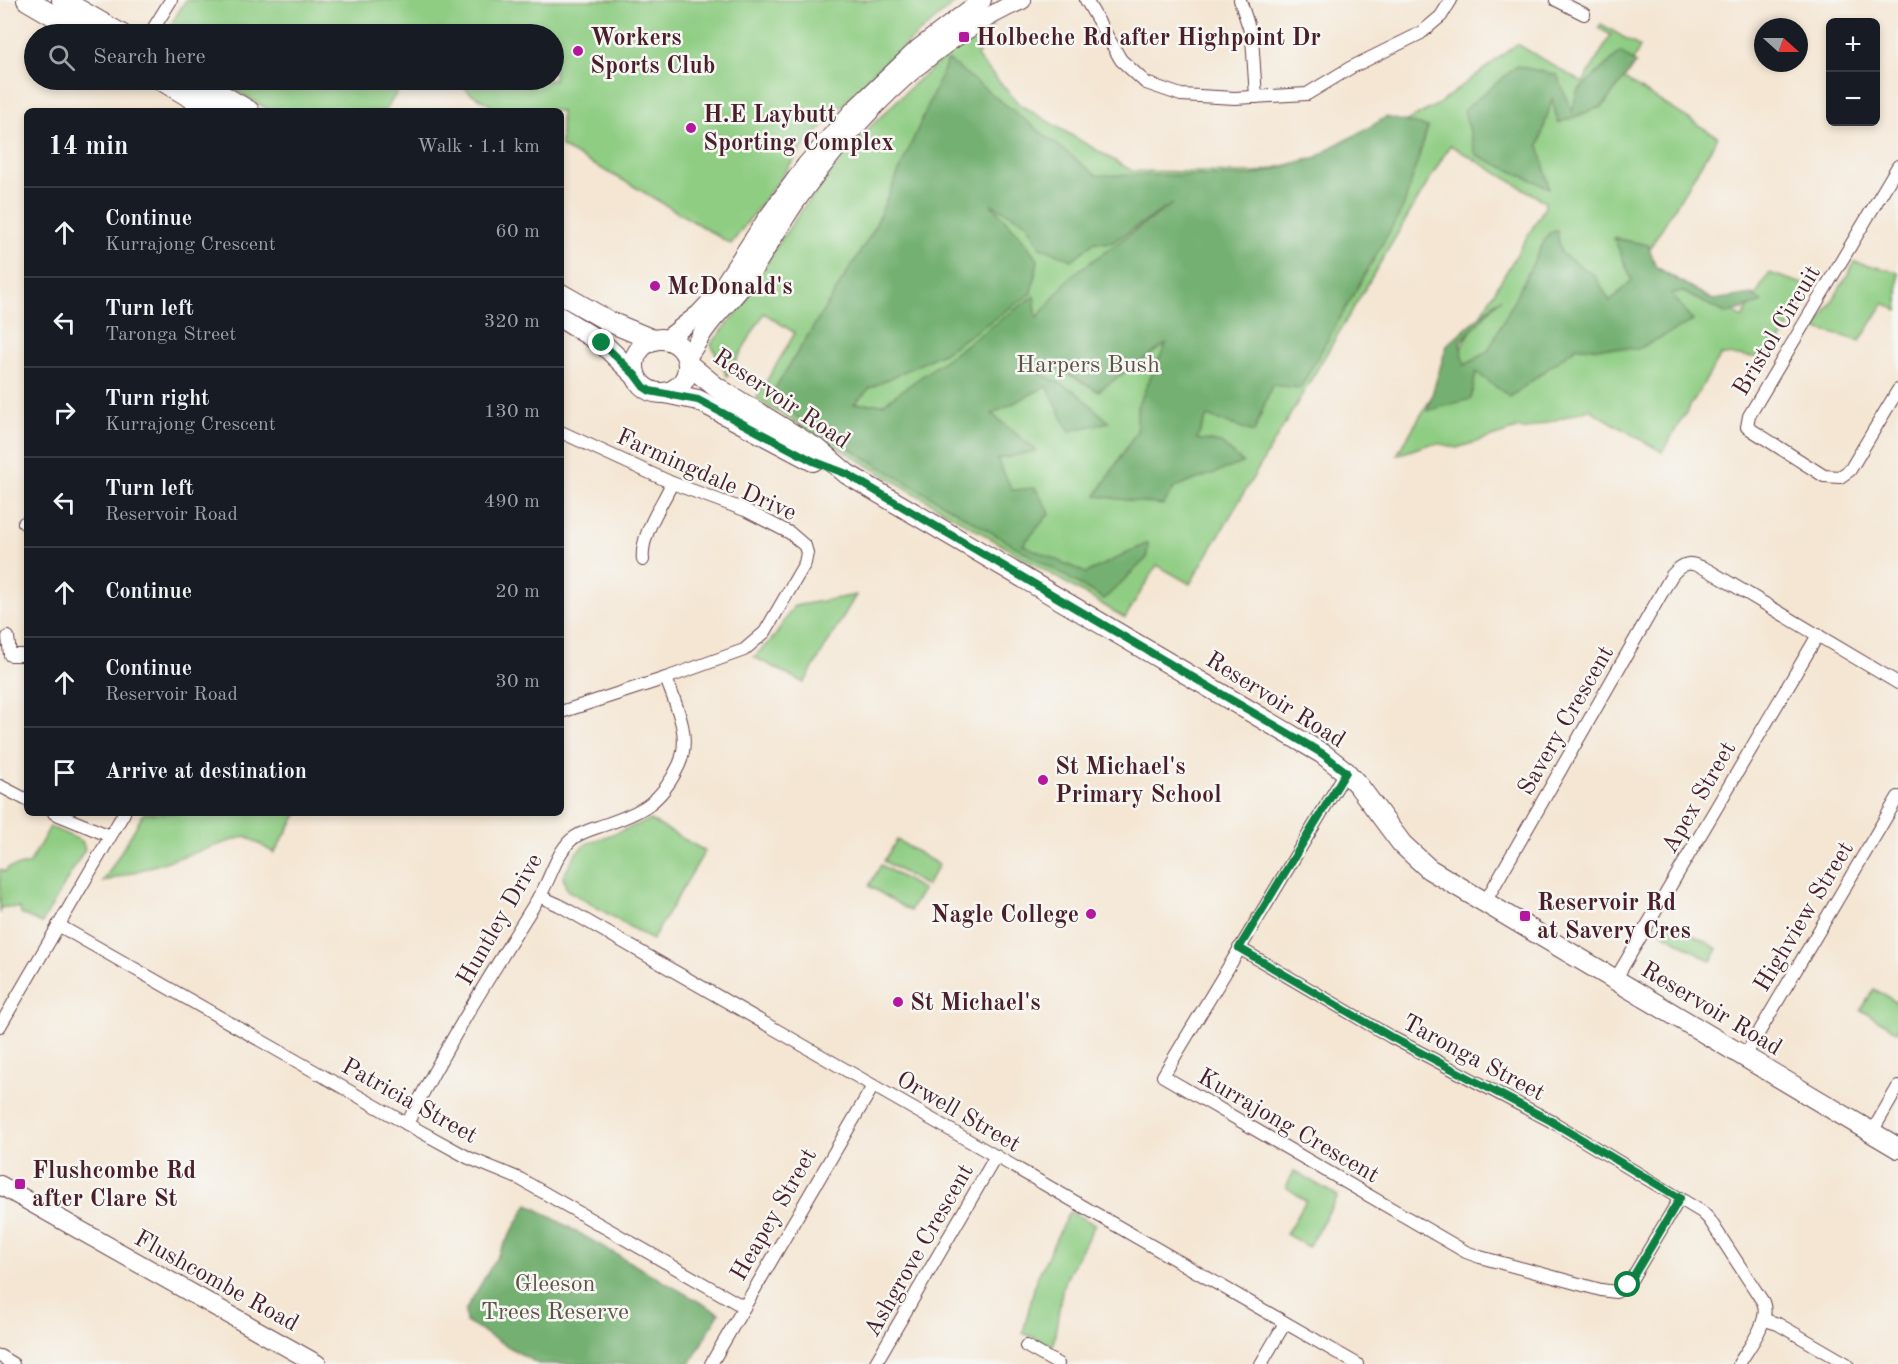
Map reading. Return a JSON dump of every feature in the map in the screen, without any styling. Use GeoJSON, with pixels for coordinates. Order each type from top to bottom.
{"type":"FeatureCollection","features":[{"type":"Feature","properties":{"kind":"main road"},"geometry":{"type":"LineString","coordinates":[[27,0],[68,24]]}},
{"type":"Feature","properties":{"kind":"main road"},"geometry":{"type":"LineString","coordinates":[[62,0],[104,24]]}},
{"type":"Feature","properties":{"kind":"main road"},"geometry":{"type":"LineString","coordinates":[[177,90],[209,108]]}},
{"type":"Feature","properties":{"kind":"main road"},"geometry":{"type":"LineString","coordinates":[[213,90],[244,108]]}},
{"type":"Feature","properties":{"kind":"main road"},"geometry":{"type":"LineString","coordinates":[[564,296],[609,322],[682,348],[688,360],[685,380],[673,391],[665,393],[650,391],[602,343],[564,320]]}},
{"type":"Feature","properties":{"kind":"main road"},"geometry":{"type":"LineString","coordinates":[[635,375],[635,357],[645,344],[660,339]]}},
{"type":"Feature","properties":{"kind":"main road","name":"Reservoir Road"},"geometry":{"type":"LineString","coordinates":[[688,360],[716,387],[820,451],[847,474]]}},
{"type":"Feature","properties":{"kind":"main road","name":"Reservoir Road"},"geometry":{"type":"LineString","coordinates":[[665,393],[698,400],[813,461],[847,474],[1323,754],[1346,772],[1363,790],[1402,844],[1429,869],[1898,1148]]}},
{"type":"Feature","properties":{"kind":"street"},"geometry":{"type":"LineString","coordinates":[[156,24],[171,0]]}},
{"type":"Feature","properties":{"kind":"street"},"geometry":{"type":"LineString","coordinates":[[660,339],[699,314],[717,295],[766,220],[806,165],[853,111],[918,49],[982,0]]}},
{"type":"Feature","properties":{"kind":"street"},"geometry":{"type":"LineString","coordinates":[[688,360],[708,325],[742,286],[795,204],[844,140],[902,83],[949,42],[989,15],[1022,0]]}},
{"type":"Feature","properties":{"kind":"street"},"geometry":{"type":"LineString","coordinates":[[1086,0],[1121,60],[1146,83],[1181,95],[1256,97],[1307,94],[1350,68],[1421,33],[1441,16],[1451,0]]}},
{"type":"Feature","properties":{"kind":"street"},"geometry":{"type":"LineString","coordinates":[[1240,0],[1253,45],[1256,97]]}},
{"type":"Feature","properties":{"kind":"street"},"geometry":{"type":"LineString","coordinates":[[1556,0],[1584,14]]}},
{"type":"Feature","properties":{"kind":"street","name":"Bristol Circuit"},"geometry":{"type":"LineString","coordinates":[[1898,166],[1749,416],[1747,427],[1824,476],[1840,477],[1850,470],[1898,390]]}},
{"type":"Feature","properties":{"kind":"street","name":"Farmingdale Drive"},"geometry":{"type":"LineString","coordinates":[[564,433],[672,483],[745,510],[790,533],[805,546],[807,557],[801,572],[765,632],[737,654],[564,711]]}},
{"type":"Feature","properties":{"kind":"street"},"geometry":{"type":"LineString","coordinates":[[643,560],[642,550],[646,537],[672,483]]}},
{"type":"Feature","properties":{"kind":"street","name":"Savery Crescent"},"geometry":{"type":"LineString","coordinates":[[1485,902],[1672,575],[1680,566],[1697,565],[1708,570],[1818,635]]}},
{"type":"Feature","properties":{"kind":"street"},"geometry":{"type":"LineString","coordinates":[[1818,635],[1898,683]]}},
{"type":"Feature","properties":{"kind":"street","name":"Apex Street"},"geometry":{"type":"LineString","coordinates":[[1615,980],[1818,635]]}},
{"type":"Feature","properties":{"kind":"street"},"geometry":{"type":"LineString","coordinates":[[8,637],[10,655]]}},
{"type":"Feature","properties":{"kind":"street"},"geometry":{"type":"LineString","coordinates":[[0,664],[10,655],[24,656]]}},
{"type":"Feature","properties":{"kind":"street","name":"Huntley Drive"},"geometry":{"type":"LineString","coordinates":[[407,1124],[433,1071],[539,896],[570,840],[586,831],[640,812],[657,800],[668,783],[681,759],[685,737],[666,678]]}},
{"type":"Feature","properties":{"kind":"street","name":"Kurrajong Crescent"},"geometry":{"type":"LineString","coordinates":[[1346,772],[1163,1076],[1466,1252],[1600,1290],[1620,1291],[1631,1281],[1680,1198]]}},
{"type":"Feature","properties":{"kind":"street"},"geometry":{"type":"LineString","coordinates":[[0,787],[24,799]]}},
{"type":"Feature","properties":{"kind":"street","name":"Highview Street"},"geometry":{"type":"LineString","coordinates":[[1745,1056],[1898,796]]}},
{"type":"Feature","properties":{"kind":"street"},"geometry":{"type":"LineString","coordinates":[[61,816],[111,836]]}},
{"type":"Feature","properties":{"kind":"street"},"geometry":{"type":"LineString","coordinates":[[0,1026],[122,816]]}},
{"type":"Feature","properties":{"kind":"street","name":"Orwell Street"},"geometry":{"type":"LineString","coordinates":[[539,896],[568,910],[1357,1364]]}},
{"type":"Feature","properties":{"kind":"street","name":"Patricia Street"},"geometry":{"type":"LineString","coordinates":[[58,925],[407,1124],[469,1158],[520,1179],[744,1307]]}},
{"type":"Feature","properties":{"kind":"street","name":"Taronga Street"},"geometry":{"type":"LineString","coordinates":[[1239,948],[1391,1037],[1551,1121],[1702,1212],[1709,1219],[1763,1302],[1766,1310],[1765,1320]]}},
{"type":"Feature","properties":{"kind":"street","name":"Heapey Street"},"geometry":{"type":"LineString","coordinates":[[711,1364],[873,1086]]}},
{"type":"Feature","properties":{"kind":"street"},"geometry":{"type":"LineString","coordinates":[[1872,1132],[1898,1087]]}},
{"type":"Feature","properties":{"kind":"street","name":"Ashgrove Crescent"},"geometry":{"type":"LineString","coordinates":[[875,1364],[996,1156]]}},
{"type":"Feature","properties":{"kind":"street","name":"Flushcombe Road"},"geometry":{"type":"LineString","coordinates":[[0,1185],[317,1364]]}},
{"type":"Feature","properties":{"kind":"street"},"geometry":{"type":"LineString","coordinates":[[1738,1364],[1765,1320],[1778,1324],[1847,1364]]}},
{"type":"Feature","properties":{"kind":"street"},"geometry":{"type":"LineString","coordinates":[[1261,1364],[1285,1323]]}},
{"type":"Feature","properties":{"kind":"street"},"geometry":{"type":"LineString","coordinates":[[1026,1346],[1044,1360],[1058,1364]]}},
{"type":"Feature","properties":{"kind":"street"},"geometry":{"type":"LineString","coordinates":[[0,1356],[13,1364]]}},
{"type":"Feature","properties":{"kind":"green space","name":"H.E Laybutt Sporting Complex"},"geometry":{"type":"Polygon","coordinates":[[[186,0],[958,0],[877,69],[804,146],[731,244],[630,184],[564,149],[564,108],[495,108],[467,90],[564,90],[564,24],[171,24],[186,0]]]}},
{"type":"Feature","properties":{"kind":"green space","name":"Harpers Bush"},"geometry":{"type":"Polygon","coordinates":[[[1601,24],[1640,47],[1624,79],[1718,137],[1643,259],[1742,318],[1769,273],[1812,287],[1770,358],[1721,355],[1662,452],[1589,409],[1457,448],[1430,444],[1397,455],[1545,207],[1544,201],[1450,145],[1190,584],[1157,565],[1125,618],[756,399],[795,333],[764,313],[727,376],[711,344],[741,308],[776,247],[805,205],[860,137],[916,82],[951,52],[993,25],[977,57],[1020,105],[1132,171],[1256,173],[1359,146],[1437,105],[1517,44],[1583,83],[1611,35],[1598,28],[1601,24]]]}},
{"type":"Feature","properties":{"kind":"green space"},"geometry":{"type":"Polygon","coordinates":[[[1620,52],[1636,63],[1603,106],[1558,123],[1552,99],[1539,145],[1549,188],[1476,155],[1464,110],[1517,66],[1557,75],[1572,112],[1577,92],[1620,52]]]}},
{"type":"Feature","properties":{"kind":"green space"},"geometry":{"type":"Polygon","coordinates":[[[948,60],[1096,175],[1250,176],[1316,158],[1386,117],[1428,127],[1403,208],[1300,388],[1272,385],[1254,432],[1207,416],[1197,439],[1221,443],[1243,463],[1175,487],[1163,505],[1096,496],[1137,431],[1137,407],[1166,344],[1098,391],[1058,368],[1039,373],[1075,391],[1109,422],[1069,431],[1047,386],[992,414],[1037,451],[997,459],[1012,490],[1035,488],[1050,513],[1023,545],[1086,573],[1148,543],[1147,558],[1104,599],[801,420],[770,396],[872,233],[948,60]],[[991,204],[1038,260],[1032,293],[945,352],[870,388],[854,404],[883,404],[1034,296],[1037,318],[1071,276],[1172,204],[1111,243],[1095,242],[1072,260],[1040,247],[1027,223],[991,204]]]}},
{"type":"Feature","properties":{"kind":"green space"},"geometry":{"type":"Polygon","coordinates":[[[235,90],[399,90],[387,108],[266,108],[235,90]]]}},
{"type":"Feature","properties":{"kind":"green space"},"geometry":{"type":"Polygon","coordinates":[[[1557,230],[1561,253],[1595,276],[1610,301],[1632,280],[1614,238],[1648,245],[1656,268],[1713,300],[1752,294],[1763,302],[1727,314],[1683,292],[1671,293],[1693,321],[1638,349],[1577,347],[1510,397],[1476,372],[1471,399],[1427,411],[1447,345],[1501,298],[1460,343],[1465,365],[1488,351],[1548,234],[1557,230]]]}},
{"type":"Feature","properties":{"kind":"green space"},"geometry":{"type":"Polygon","coordinates":[[[1855,262],[1898,272],[1898,311],[1884,303],[1860,341],[1816,329],[1855,262]]]}},
{"type":"Feature","properties":{"kind":"green space"},"geometry":{"type":"Polygon","coordinates":[[[856,595],[804,683],[754,657],[775,636],[794,606],[856,595]]]}},
{"type":"Feature","properties":{"kind":"green space"},"geometry":{"type":"Polygon","coordinates":[[[142,816],[296,816],[274,853],[246,836],[103,882],[142,816]]]}},
{"type":"Feature","properties":{"kind":"green space"},"geometry":{"type":"Polygon","coordinates":[[[650,820],[705,851],[652,940],[567,890],[563,877],[576,853],[586,844],[650,820]]]}},
{"type":"Feature","properties":{"kind":"green space"},"geometry":{"type":"Polygon","coordinates":[[[50,827],[82,841],[85,849],[42,923],[21,914],[20,908],[1,907],[0,914],[0,869],[5,872],[8,868],[29,864],[50,827]]]}},
{"type":"Feature","properties":{"kind":"green space"},"geometry":{"type":"Polygon","coordinates":[[[897,840],[939,865],[926,886],[884,861],[897,840]]]}},
{"type":"Feature","properties":{"kind":"green space"},"geometry":{"type":"Polygon","coordinates":[[[881,865],[923,890],[910,911],[869,886],[881,865]]]}},
{"type":"Feature","properties":{"kind":"green space"},"geometry":{"type":"Polygon","coordinates":[[[1664,918],[1718,949],[1711,961],[1658,930],[1664,918]]]}},
{"type":"Feature","properties":{"kind":"green space"},"geometry":{"type":"Polygon","coordinates":[[[1874,989],[1898,1003],[1898,1032],[1861,1010],[1874,989]]]}},
{"type":"Feature","properties":{"kind":"green space"},"geometry":{"type":"Polygon","coordinates":[[[1294,1171],[1338,1196],[1308,1247],[1286,1234],[1306,1201],[1286,1187],[1294,1171]]]}},
{"type":"Feature","properties":{"kind":"green space","name":"Gleeson Trees Reserve"},"geometry":{"type":"Polygon","coordinates":[[[528,1204],[719,1313],[690,1364],[538,1364],[466,1322],[465,1311],[528,1204]]]}},
{"type":"Feature","properties":{"kind":"green space"},"geometry":{"type":"Polygon","coordinates":[[[1069,1212],[1095,1224],[1063,1285],[1053,1346],[1023,1333],[1036,1280],[1069,1212]]]}},
{"type":"Feature","properties":{"kind":"place","name":"Holbeche Rd after Highpoint Dr"},"geometry":{"type":"Point","coordinates":[964,37]}},
{"type":"Feature","properties":{"kind":"place","name":"Workers Sports Club"},"geometry":{"type":"Point","coordinates":[578,51]}},
{"type":"Feature","properties":{"kind":"place","name":"H.E Laybutt Sporting Complex"},"geometry":{"type":"Point","coordinates":[691,128]}},
{"type":"Feature","properties":{"kind":"place","name":"McDonald's"},"geometry":{"type":"Point","coordinates":[655,286]}},
{"type":"Feature","properties":{"kind":"place","name":"St Michael's Primary School"},"geometry":{"type":"Point","coordinates":[1043,780]}},
{"type":"Feature","properties":{"kind":"place","name":"Nagle College"},"geometry":{"type":"Point","coordinates":[1091,914]}},
{"type":"Feature","properties":{"kind":"place","name":"Reservoir Rd at Savery Cres"},"geometry":{"type":"Point","coordinates":[1525,916]}},
{"type":"Feature","properties":{"kind":"place","name":"St Michael's"},"geometry":{"type":"Point","coordinates":[898,1002]}},
{"type":"Feature","properties":{"kind":"place","name":"Flushcombe Rd after Clare St"},"geometry":{"type":"Point","coordinates":[20,1184]}},
{"type":"Feature","properties":{"kind":"route"},"geometry":{"type":"LineString","coordinates":[[602,343],[650,391],[698,400],[813,461],[847,474],[1303,742],[1346,772],[1239,948],[1391,1037],[1551,1121],[1680,1198],[1628,1285]]}}]}
